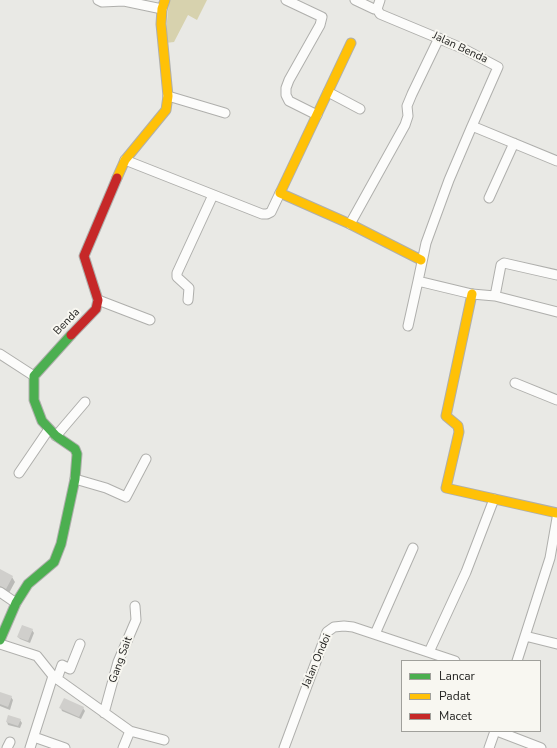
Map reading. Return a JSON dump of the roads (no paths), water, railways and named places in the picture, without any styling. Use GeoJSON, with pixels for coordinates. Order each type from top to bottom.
{"type":"FeatureCollection","features":[{"type":"Feature","properties":{"kind":"street"},"geometry":{"type":"LineString","coordinates":[[98,0],[102,2],[124,1],[162,9]]}},
{"type":"Feature","properties":{"kind":"street"},"geometry":{"type":"LineString","coordinates":[[150,320],[98,300],[84,256],[125,160],[166,110],[168,96],[161,24],[162,9],[165,0]]}},
{"type":"Feature","properties":{"kind":"street"},"geometry":{"type":"LineString","coordinates":[[286,0],[322,17],[320,25],[286,88],[286,95],[289,101],[317,115]]}},
{"type":"Feature","properties":{"kind":"street","name":"Jalan Benda"},"geometry":{"type":"LineString","coordinates":[[354,0],[374,9],[378,4]]}},
{"type":"Feature","properties":{"kind":"street","name":"Jalan Benda"},"geometry":{"type":"LineString","coordinates":[[378,4],[380,14],[439,38],[498,67],[472,126]]}},
{"type":"Feature","properties":{"kind":"street"},"geometry":{"type":"LineString","coordinates":[[350,224],[405,125],[408,116],[407,106],[439,38]]}},
{"type":"Feature","properties":{"kind":"street"},"geometry":{"type":"LineString","coordinates":[[125,160],[262,214],[267,214],[270,212],[280,193],[351,43]]}},
{"type":"Feature","properties":{"kind":"street"},"geometry":{"type":"LineString","coordinates":[[328,92],[360,109]]}},
{"type":"Feature","properties":{"kind":"street"},"geometry":{"type":"LineString","coordinates":[[168,96],[225,113]]}},
{"type":"Feature","properties":{"kind":"street"},"geometry":{"type":"LineString","coordinates":[[408,326],[421,260],[449,180],[472,126],[557,161]]}},
{"type":"Feature","properties":{"kind":"street"},"geometry":{"type":"LineString","coordinates":[[490,198],[514,143]]}},
{"type":"Feature","properties":{"kind":"street"},"geometry":{"type":"LineString","coordinates":[[280,193],[350,224],[421,260]]}},
{"type":"Feature","properties":{"kind":"street"},"geometry":{"type":"LineString","coordinates":[[188,300],[189,288],[177,277],[177,273],[213,195]]}},
{"type":"Feature","properties":{"kind":"street"},"geometry":{"type":"LineString","coordinates":[[495,296],[501,265],[504,264],[557,274]]}},
{"type":"Feature","properties":{"kind":"street"},"geometry":{"type":"LineString","coordinates":[[418,281],[472,294],[495,296],[557,312]]}},
{"type":"Feature","properties":{"kind":"street"},"geometry":{"type":"LineString","coordinates":[[472,294],[446,416],[458,426],[459,432],[446,488],[557,513]]}},
{"type":"Feature","properties":{"kind":"street","name":"Benda"},"geometry":{"type":"LineString","coordinates":[[34,376],[37,370],[96,309],[98,300]]}},
{"type":"Feature","properties":{"kind":"street"},"geometry":{"type":"LineString","coordinates":[[0,354],[34,376],[34,400],[42,421],[56,436],[75,449],[77,454],[75,479],[61,544],[54,562],[28,584],[16,603],[0,640]]}},
{"type":"Feature","properties":{"kind":"street"},"geometry":{"type":"LineString","coordinates":[[515,383],[557,400]]}},
{"type":"Feature","properties":{"kind":"street"},"geometry":{"type":"LineString","coordinates":[[56,436],[85,402]]}},
{"type":"Feature","properties":{"kind":"street"},"geometry":{"type":"LineString","coordinates":[[19,473],[49,429]]}},
{"type":"Feature","properties":{"kind":"street"},"geometry":{"type":"LineString","coordinates":[[75,479],[106,488],[126,497],[146,459]]}},
{"type":"Feature","properties":{"kind":"street"},"geometry":{"type":"LineString","coordinates":[[429,652],[466,572],[494,499]]}},
{"type":"Feature","properties":{"kind":"street"},"geometry":{"type":"LineString","coordinates":[[517,660],[550,558],[557,518]]}},
{"type":"Feature","properties":{"kind":"street"},"geometry":{"type":"LineString","coordinates":[[375,634],[413,548]]}},
{"type":"Feature","properties":{"kind":"street"},"geometry":{"type":"LineString","coordinates":[[0,592],[16,603]]}},
{"type":"Feature","properties":{"kind":"street","name":"Gang Sait"},"geometry":{"type":"LineString","coordinates":[[104,713],[118,662],[136,620],[135,606]]}},
{"type":"Feature","properties":{"kind":"street","name":"Jalan Ondoi"},"geometry":{"type":"LineString","coordinates":[[284,748],[327,632],[334,627],[344,626],[375,634],[452,660]]}},
{"type":"Feature","properties":{"kind":"street"},"geometry":{"type":"LineString","coordinates":[[525,636],[557,644]]}},
{"type":"Feature","properties":{"kind":"street"},"geometry":{"type":"LineString","coordinates":[[0,644],[37,656],[55,677],[130,731],[164,740]]}},
{"type":"Feature","properties":{"kind":"street"},"geometry":{"type":"LineString","coordinates":[[30,748],[55,677],[62,665],[70,669],[80,644]]}},
{"type":"Feature","properties":{"kind":"street"},"geometry":{"type":"LineString","coordinates":[[124,748],[130,731]]}},
{"type":"Feature","properties":{"kind":"street"},"geometry":{"type":"LineString","coordinates":[[489,748],[496,732]]}},
{"type":"Feature","properties":{"kind":"street"},"geometry":{"type":"LineString","coordinates":[[499,732],[541,748]]}},
{"type":"Feature","properties":{"kind":"street"},"geometry":{"type":"LineString","coordinates":[[34,737],[66,748]]}}]}
